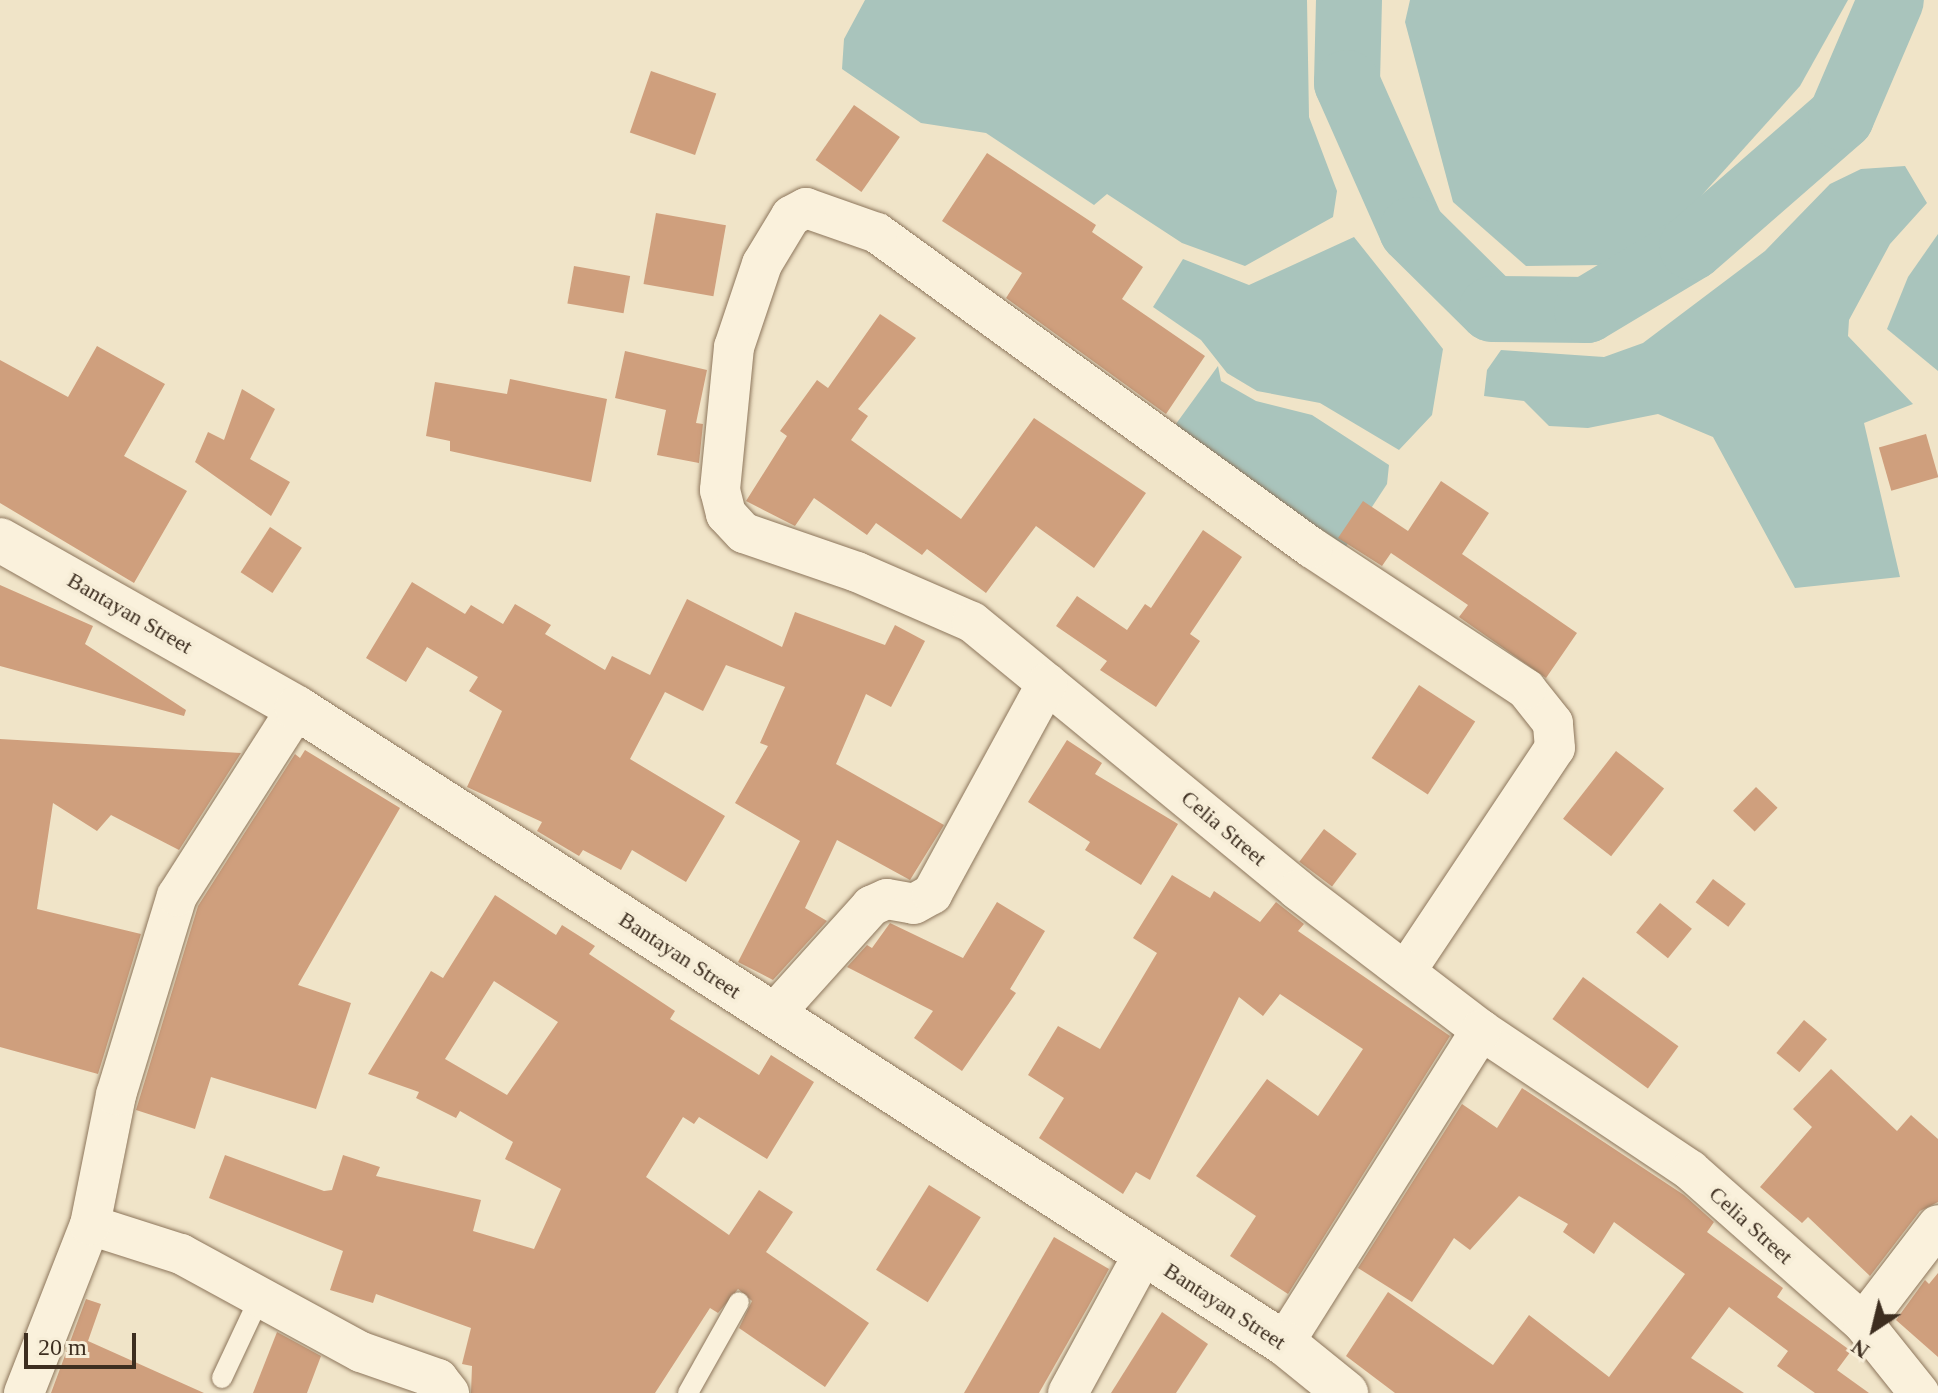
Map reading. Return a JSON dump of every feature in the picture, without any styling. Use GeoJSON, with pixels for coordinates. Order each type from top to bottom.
{"type":"FeatureCollection","features":[{"type":"Feature","properties":{"kind":"main road","name":"Bantayan Street"},"geometry":{"type":"LineString","coordinates":[[0,540],[297,708],[1284,1343],[1346,1393]]}},
{"type":"Feature","properties":{"kind":"street","name":"Celia Street"},"geometry":{"type":"LineString","coordinates":[[1406,971],[1555,748],[1553,723],[1526,689],[1312,548],[877,233],[806,208],[779,228],[734,347],[720,490],[726,514],[744,533],[857,572],[972,622],[1406,971],[1481,1030],[1690,1170],[1863,1323],[1919,1393]]}},
{"type":"Feature","properties":{"kind":"street"},"geometry":{"type":"LineString","coordinates":[[773,1015],[871,906],[887,899],[914,904],[932,894],[1047,683]]}},
{"type":"Feature","properties":{"kind":"street"},"geometry":{"type":"LineString","coordinates":[[24,1393],[90,1225],[116,1095],[177,896],[297,708]]}},
{"type":"Feature","properties":{"kind":"street"},"geometry":{"type":"LineString","coordinates":[[1284,1343],[1481,1030]]}},
{"type":"Feature","properties":{"kind":"street"},"geometry":{"type":"LineString","coordinates":[[90,1225],[181,1254],[361,1352],[438,1379],[449,1393]]}},
{"type":"Feature","properties":{"kind":"street"},"geometry":{"type":"LineString","coordinates":[[1863,1323],[1938,1225]]}},
{"type":"Feature","properties":{"kind":"street"},"geometry":{"type":"LineString","coordinates":[[1068,1393],[1144,1253]]}},
{"type":"Feature","properties":{"kind":"lane"},"geometry":{"type":"LineString","coordinates":[[222,1378],[259,1299]]}},
{"type":"Feature","properties":{"kind":"lane"},"geometry":{"type":"LineString","coordinates":[[688,1393],[739,1302]]}},
{"type":"Feature","properties":{"kind":"water"},"geometry":{"type":"Polygon","coordinates":[[[865,0],[1307,0],[1309,117],[1337,191],[1333,217],[1245,266],[1182,243],[1107,194],[1094,205],[986,133],[921,123],[842,69],[844,39],[865,0]]]}},
{"type":"Feature","properties":{"kind":"water"},"geometry":{"type":"Polygon","coordinates":[[[1410,0],[1848,0],[1800,86],[1675,225],[1603,265],[1526,266],[1453,202],[1405,22],[1410,0]]]}},
{"type":"Feature","properties":{"kind":"water"},"geometry":{"type":"Polygon","coordinates":[[[1905,166],[1927,203],[1890,244],[1849,320],[1848,336],[1913,404],[1864,423],[1900,577],[1795,588],[1713,437],[1658,414],[1588,428],[1549,426],[1524,401],[1484,396],[1487,370],[1501,350],[1604,357],[1643,343],[1765,251],[1830,184],[1861,169],[1905,166]]]}},
{"type":"Feature","properties":{"kind":"water"},"geometry":{"type":"Polygon","coordinates":[[[1938,234],[1938,371],[1887,329],[1908,277],[1938,234]]]}},
{"type":"Feature","properties":{"kind":"water"},"geometry":{"type":"Polygon","coordinates":[[[1354,237],[1443,349],[1432,415],[1399,450],[1320,403],[1257,391],[1227,373],[1201,340],[1153,307],[1183,259],[1249,285],[1354,237]]]}},
{"type":"Feature","properties":{"kind":"water"},"geometry":{"type":"Polygon","coordinates":[[[1218,366],[1221,381],[1256,401],[1312,415],[1389,465],[1387,484],[1345,548],[1173,428],[1218,366]]]}},
{"type":"Feature","properties":{"kind":"building"},"geometry":{"type":"Polygon","coordinates":[[[651,71],[716,93],[695,155],[630,132],[651,71]]]}},
{"type":"Feature","properties":{"kind":"building"},"geometry":{"type":"Polygon","coordinates":[[[854,105],[900,137],[861,192],[816,160],[854,105]]]}},
{"type":"Feature","properties":{"kind":"building"},"geometry":{"type":"Polygon","coordinates":[[[987,153],[1096,225],[1092,232],[1143,267],[1122,299],[1205,356],[1166,414],[1006,298],[1022,273],[942,221],[987,153]]]}},
{"type":"Feature","properties":{"kind":"building"},"geometry":{"type":"Polygon","coordinates":[[[656,213],[726,225],[713,296],[643,284],[656,213]]]}},
{"type":"Feature","properties":{"kind":"building"},"geometry":{"type":"Polygon","coordinates":[[[574,266],[630,276],[624,313],[567,303],[574,266]]]}},
{"type":"Feature","properties":{"kind":"building"},"geometry":{"type":"Polygon","coordinates":[[[880,314],[916,338],[858,409],[868,416],[851,440],[961,519],[1034,418],[1146,493],[1094,568],[1036,526],[986,593],[927,549],[922,555],[876,523],[867,535],[814,498],[795,526],[746,501],[787,436],[780,431],[817,380],[828,388],[880,314]]]}},
{"type":"Feature","properties":{"kind":"building"},"geometry":{"type":"Polygon","coordinates":[[[97,346],[165,384],[124,456],[187,491],[134,583],[0,503],[0,360],[68,397],[97,346]]]}},
{"type":"Feature","properties":{"kind":"building"},"geometry":{"type":"Polygon","coordinates":[[[625,351],[707,370],[696,423],[703,424],[699,463],[657,455],[666,410],[615,398],[625,351]]]}},
{"type":"Feature","properties":{"kind":"building"},"geometry":{"type":"Polygon","coordinates":[[[510,379],[607,399],[591,482],[450,451],[450,441],[426,436],[435,382],[507,394],[510,379]]]}},
{"type":"Feature","properties":{"kind":"building"},"geometry":{"type":"Polygon","coordinates":[[[242,389],[275,409],[250,459],[290,482],[271,516],[195,462],[208,432],[224,440],[242,389]]]}},
{"type":"Feature","properties":{"kind":"building"},"geometry":{"type":"Polygon","coordinates":[[[1926,434],[1938,477],[1891,491],[1879,448],[1926,434]]]}},
{"type":"Feature","properties":{"kind":"building"},"geometry":{"type":"Polygon","coordinates":[[[1441,481],[1489,513],[1462,554],[1577,633],[1546,678],[1459,617],[1468,605],[1391,553],[1382,566],[1338,538],[1363,501],[1408,531],[1441,481]]]}},
{"type":"Feature","properties":{"kind":"building"},"geometry":{"type":"Polygon","coordinates":[[[270,527],[302,548],[272,593],[241,572],[270,527]]]}},
{"type":"Feature","properties":{"kind":"building"},"geometry":{"type":"Polygon","coordinates":[[[1203,530],[1242,557],[1190,634],[1200,641],[1156,707],[1100,670],[1107,661],[1056,626],[1077,596],[1127,630],[1145,604],[1151,608],[1203,530]]]}},
{"type":"Feature","properties":{"kind":"building"},"geometry":{"type":"Polygon","coordinates":[[[412,582],[465,614],[471,605],[503,624],[515,604],[551,625],[545,634],[605,670],[612,656],[650,675],[687,599],[782,647],[795,612],[885,645],[895,625],[925,641],[891,707],[866,694],[836,764],[944,825],[910,880],[837,840],[805,908],[827,921],[773,980],[738,962],[800,841],[735,803],[768,746],[760,743],[785,687],[726,665],[703,711],[665,692],[630,759],[725,816],[686,882],[632,850],[621,870],[583,850],[579,856],[537,831],[542,822],[467,787],[502,711],[469,691],[478,677],[427,647],[406,682],[366,658],[412,582]]]}},
{"type":"Feature","properties":{"kind":"building"},"geometry":{"type":"Polygon","coordinates":[[[0,585],[93,626],[85,644],[186,710],[184,716],[0,666],[0,585]]]}},
{"type":"Feature","properties":{"kind":"building"},"geometry":{"type":"Polygon","coordinates":[[[1419,685],[1475,721],[1428,794],[1372,758],[1419,685]]]}},
{"type":"Feature","properties":{"kind":"building"},"geometry":{"type":"Polygon","coordinates":[[[0,739],[241,753],[179,850],[111,815],[97,831],[53,803],[37,909],[141,934],[98,1074],[0,1047],[0,739]]]}},
{"type":"Feature","properties":{"kind":"building"},"geometry":{"type":"Polygon","coordinates":[[[1067,740],[1102,763],[1095,774],[1178,824],[1141,885],[1085,850],[1090,842],[1028,802],[1067,740]]]}},
{"type":"Feature","properties":{"kind":"building"},"geometry":{"type":"Polygon","coordinates":[[[305,750],[400,808],[298,985],[351,1003],[316,1109],[211,1077],[195,1129],[136,1110],[198,906],[295,754],[300,758],[305,750]]]}},
{"type":"Feature","properties":{"kind":"building"},"geometry":{"type":"Polygon","coordinates":[[[1616,751],[1664,789],[1611,856],[1563,819],[1616,751]]]}},
{"type":"Feature","properties":{"kind":"building"},"geometry":{"type":"Polygon","coordinates":[[[1756,787],[1778,808],[1755,832],[1733,811],[1756,787]]]}},
{"type":"Feature","properties":{"kind":"building"},"geometry":{"type":"Polygon","coordinates":[[[1324,829],[1357,854],[1332,886],[1299,862],[1324,829]]]}},
{"type":"Feature","properties":{"kind":"building"},"geometry":{"type":"Polygon","coordinates":[[[1172,875],[1210,898],[1214,891],[1260,922],[1276,902],[1304,924],[1298,931],[1450,1036],[1288,1294],[1230,1256],[1256,1216],[1196,1176],[1267,1079],[1318,1116],[1363,1049],[1280,994],[1263,1016],[1239,997],[1150,1180],[1136,1172],[1123,1194],[1039,1138],[1064,1098],[1028,1075],[1058,1026],[1100,1049],[1157,953],[1133,938],[1172,875]]]}},
{"type":"Feature","properties":{"kind":"building"},"geometry":{"type":"Polygon","coordinates":[[[1713,879],[1746,904],[1728,927],[1696,902],[1713,879]]]}},
{"type":"Feature","properties":{"kind":"building"},"geometry":{"type":"Polygon","coordinates":[[[495,895],[556,935],[562,925],[595,946],[589,954],[675,1011],[670,1019],[759,1075],[771,1055],[814,1082],[767,1159],[699,1117],[694,1124],[683,1117],[646,1177],[729,1235],[759,1190],[793,1212],[766,1252],[869,1323],[825,1387],[739,1328],[752,1301],[738,1289],[718,1313],[710,1308],[655,1393],[471,1393],[472,1366],[462,1364],[471,1328],[376,1294],[373,1303],[330,1290],[343,1251],[209,1198],[225,1155],[324,1191],[332,1190],[343,1155],[380,1167],[376,1176],[481,1200],[473,1231],[534,1249],[561,1189],[505,1159],[513,1142],[460,1111],[456,1118],[416,1098],[419,1092],[368,1074],[431,971],[443,978],[495,895]],[[494,981],[445,1059],[507,1095],[558,1022],[494,981]]]}},
{"type":"Feature","properties":{"kind":"building"},"geometry":{"type":"Polygon","coordinates":[[[997,902],[1045,931],[1010,989],[1016,993],[962,1071],[914,1038],[933,1011],[847,967],[867,945],[872,948],[890,923],[963,958],[997,902]]]}},
{"type":"Feature","properties":{"kind":"building"},"geometry":{"type":"Polygon","coordinates":[[[1660,903],[1692,929],[1668,958],[1636,933],[1660,903]]]}},
{"type":"Feature","properties":{"kind":"building"},"geometry":{"type":"Polygon","coordinates":[[[1583,977],[1678,1046],[1648,1088],[1552,1019],[1583,977]]]}},
{"type":"Feature","properties":{"kind":"building"},"geometry":{"type":"Polygon","coordinates":[[[1804,1020],[1827,1039],[1799,1072],[1776,1053],[1804,1020]]]}},
{"type":"Feature","properties":{"kind":"building"},"geometry":{"type":"Polygon","coordinates":[[[1831,1069],[1897,1131],[1911,1115],[1938,1139],[1938,1202],[1920,1211],[1870,1276],[1808,1217],[1802,1223],[1760,1187],[1812,1127],[1793,1109],[1831,1069]]]}},
{"type":"Feature","properties":{"kind":"building"},"geometry":{"type":"Polygon","coordinates":[[[1522,1088],[1684,1195],[1714,1222],[1707,1232],[1783,1288],[1777,1297],[1851,1351],[1837,1370],[1869,1393],[1815,1393],[1777,1366],[1788,1351],[1729,1307],[1691,1358],[1744,1393],[1395,1393],[1346,1356],[1388,1292],[1493,1365],[1529,1315],[1609,1377],[1685,1274],[1614,1222],[1594,1254],[1563,1232],[1568,1224],[1519,1196],[1470,1250],[1454,1238],[1412,1302],[1358,1268],[1462,1104],[1497,1128],[1522,1088]]]}},
{"type":"Feature","properties":{"kind":"building"},"geometry":{"type":"Polygon","coordinates":[[[929,1185],[981,1217],[928,1302],[876,1270],[929,1185]]]}},
{"type":"Feature","properties":{"kind":"building"},"geometry":{"type":"Polygon","coordinates":[[[1054,1237],[1109,1269],[1039,1393],[964,1393],[1054,1237]]]}},
{"type":"Feature","properties":{"kind":"building"},"geometry":{"type":"Polygon","coordinates":[[[1938,1273],[1938,1357],[1896,1320],[1925,1280],[1929,1284],[1938,1273]]]}},
{"type":"Feature","properties":{"kind":"building"},"geometry":{"type":"Polygon","coordinates":[[[86,1299],[101,1304],[88,1341],[204,1393],[51,1393],[86,1299]]]}},
{"type":"Feature","properties":{"kind":"building"},"geometry":{"type":"Polygon","coordinates":[[[1162,1312],[1208,1344],[1176,1393],[1111,1393],[1162,1312]]]}},
{"type":"Feature","properties":{"kind":"building"},"geometry":{"type":"Polygon","coordinates":[[[277,1332],[321,1356],[307,1393],[253,1393],[277,1332]]]}},
{"type":"Feature","properties":{"kind":"waterway"},"geometry":{"type":"LineString","coordinates":[[1349,0],[1347,83],[1412,230],[1492,309],[1587,310],[1692,247],[1841,117],[1891,0]]}}]}
